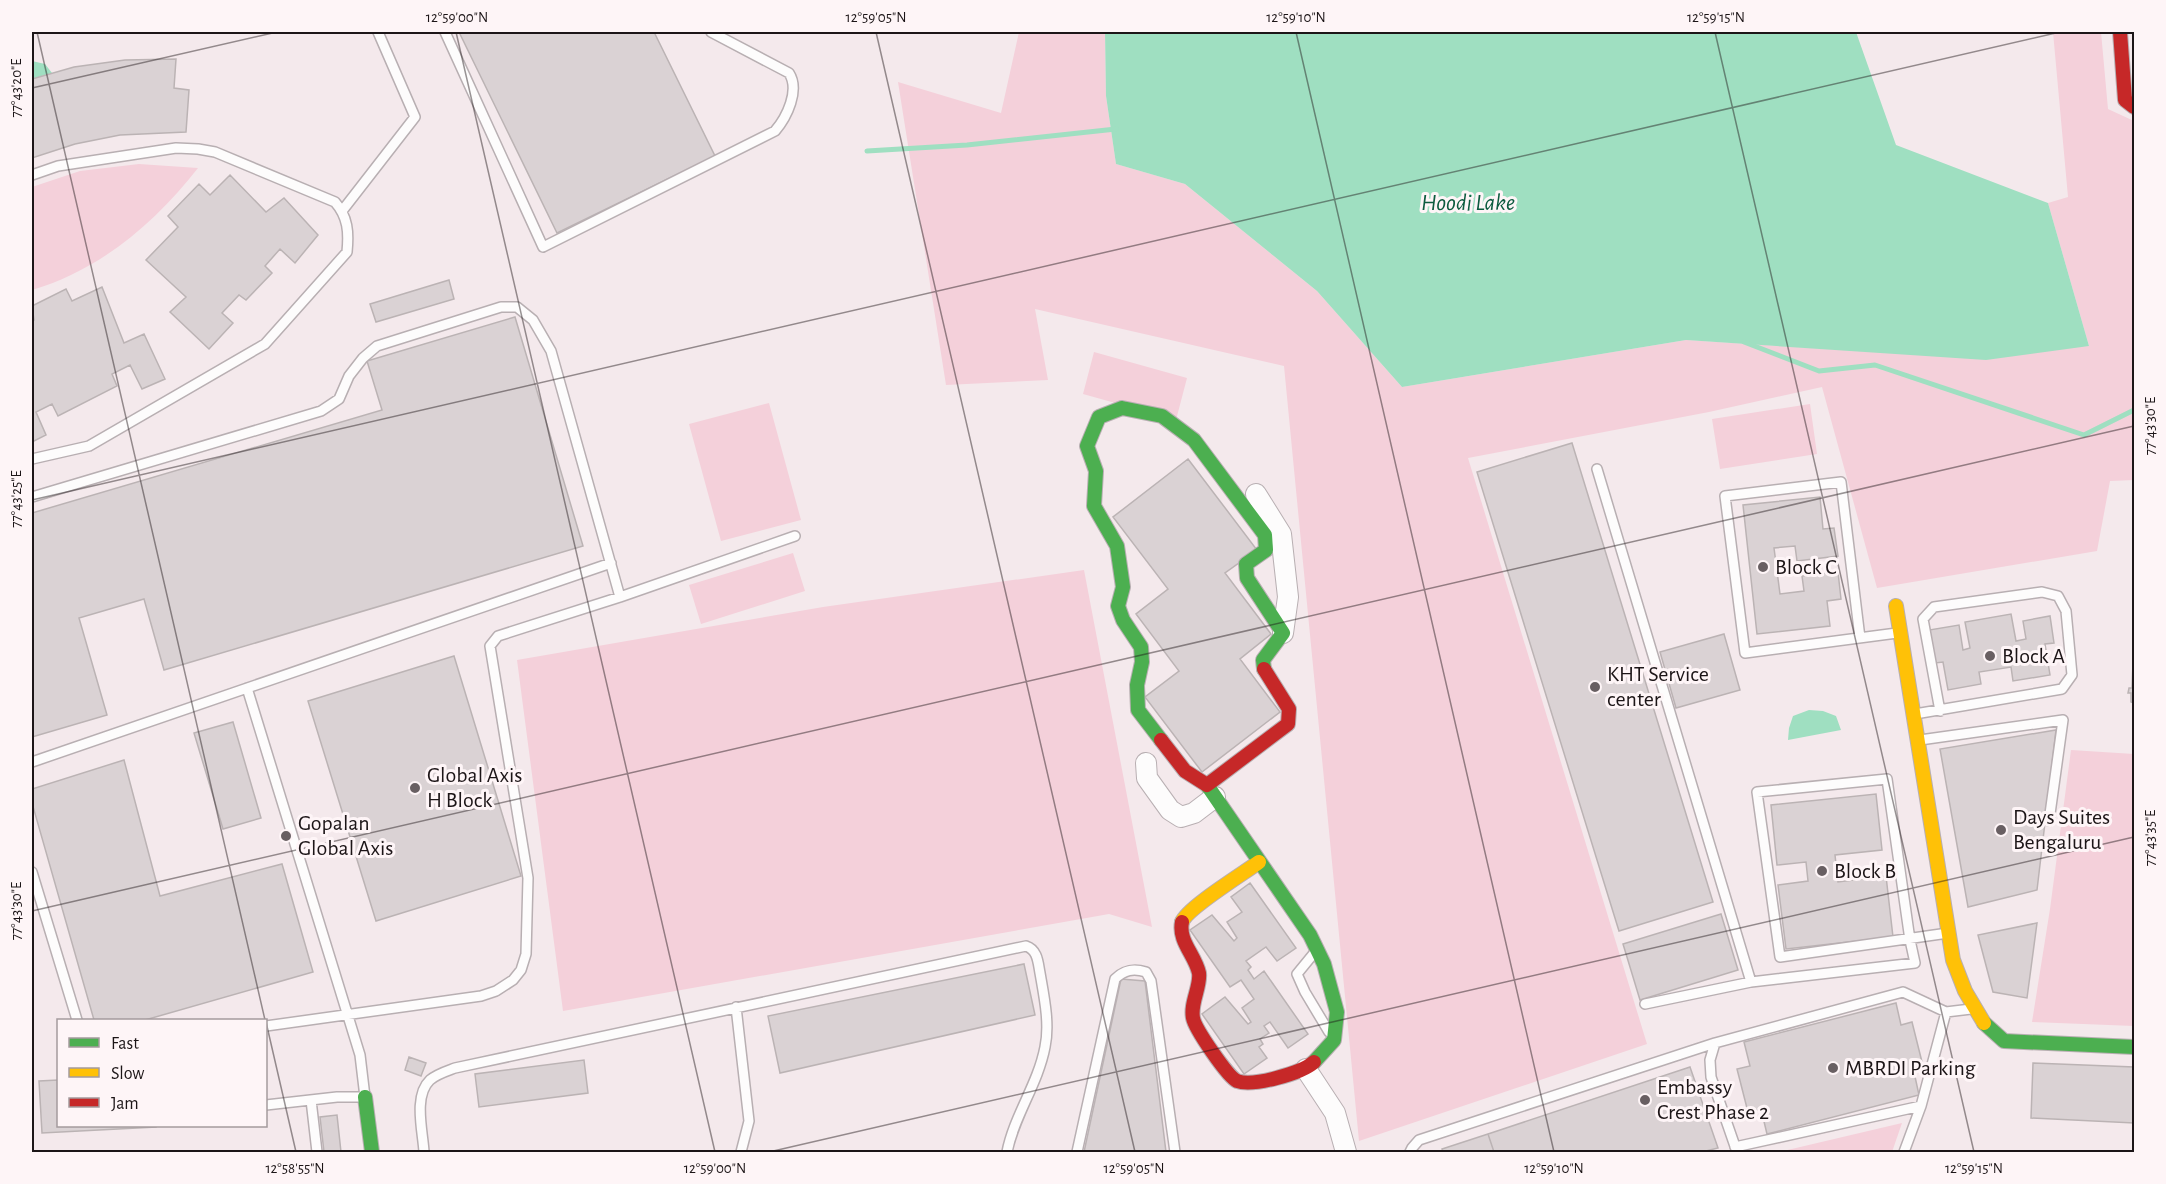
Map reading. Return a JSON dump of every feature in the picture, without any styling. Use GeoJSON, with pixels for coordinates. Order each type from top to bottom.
{"type":"FeatureCollection","features":[{"type":"Feature","properties":{"kind":"street"},"geometry":{"type":"LineString","coordinates":[[2120,32],[2125,100],[2134,107]]}},
{"type":"Feature","properties":{"kind":"street"},"geometry":{"type":"LineString","coordinates":[[1259,862],[1183,918],[1180,931],[1199,974],[1192,1007],[1193,1020],[1200,1035],[1234,1080],[1248,1084],[1306,1069],[1324,1053],[1334,1040],[1337,1012],[1324,964],[1310,935],[1211,791],[1185,771],[1138,710],[1137,685],[1142,662],[1141,647],[1123,620],[1118,606],[1123,586],[1117,546],[1094,506],[1096,471],[1088,446],[1100,417],[1122,408],[1162,416],[1194,440],[1265,535],[1266,550],[1246,564],[1247,578],[1284,633]]}},
{"type":"Feature","properties":{"kind":"street"},"geometry":{"type":"LineString","coordinates":[[1146,763],[1147,778],[1170,810],[1181,817],[1194,813],[1211,791],[1288,724],[1290,709],[1265,673],[1263,660],[1284,633],[1288,597],[1281,534],[1256,494]]}},
{"type":"Feature","properties":{"kind":"street"},"geometry":{"type":"LineString","coordinates":[[1896,606],[1948,933],[1953,960],[1965,991],[1986,1026],[2004,1041],[2134,1047]]}},
{"type":"Feature","properties":{"kind":"street"},"geometry":{"type":"LineString","coordinates":[[1306,1069],[1335,1113],[1346,1152]]}},
{"type":"Feature","properties":{"kind":"street"},"geometry":{"type":"LineString","coordinates":[[365,1097],[372,1152]]}},
{"type":"Feature","properties":{"kind":"lane"},"geometry":{"type":"LineString","coordinates":[[342,211],[415,117],[378,32]]}},
{"type":"Feature","properties":{"kind":"lane"},"geometry":{"type":"LineString","coordinates":[[445,32],[543,247],[775,131],[781,124],[789,109],[793,83],[789,73],[711,32]]}},
{"type":"Feature","properties":{"kind":"lane"},"geometry":{"type":"LineString","coordinates":[[32,175],[58,166],[176,148],[215,152],[335,202],[342,211],[349,236],[347,252],[265,344],[88,446],[32,459]]}},
{"type":"Feature","properties":{"kind":"lane"},"geometry":{"type":"LineString","coordinates":[[32,497],[321,411],[339,399],[350,376],[363,358],[376,346],[501,307],[517,307],[533,320],[551,351],[620,597]]}},
{"type":"Feature","properties":{"kind":"lane"},"geometry":{"type":"LineString","coordinates":[[1597,469],[1751,982]]}},
{"type":"Feature","properties":{"kind":"lane"},"geometry":{"type":"LineString","coordinates":[[1860,638],[1841,482],[1725,496],[1745,653],[1860,638],[1900,632]]}},
{"type":"Feature","properties":{"kind":"lane"},"geometry":{"type":"LineString","coordinates":[[267,1026],[481,996],[496,991],[513,980],[521,970],[526,954],[528,878],[490,646],[498,636],[620,597],[795,536]]}},
{"type":"Feature","properties":{"kind":"lane"},"geometry":{"type":"LineString","coordinates":[[32,762],[611,562]]}},
{"type":"Feature","properties":{"kind":"lane"},"geometry":{"type":"LineString","coordinates":[[1913,714],[1940,711],[2062,689],[2072,675],[2066,611],[2058,596],[2042,592],[1934,607],[1923,619],[1940,711]]}},
{"type":"Feature","properties":{"kind":"lane"},"geometry":{"type":"LineString","coordinates":[[247,688],[360,1055],[365,1097],[267,1105]]}},
{"type":"Feature","properties":{"kind":"lane"},"geometry":{"type":"LineString","coordinates":[[1917,740],[2063,720],[2049,820]]}},
{"type":"Feature","properties":{"kind":"lane"},"geometry":{"type":"LineString","coordinates":[[1645,1004],[1751,982],[1914,963],[1910,940],[1887,779],[1757,792],[1780,957],[1910,940],[1948,933]]}},
{"type":"Feature","properties":{"kind":"lane"},"geometry":{"type":"LineString","coordinates":[[32,872],[77,1019]]}},
{"type":"Feature","properties":{"kind":"lane"},"geometry":{"type":"LineString","coordinates":[[424,1152],[423,1090],[429,1080],[455,1068],[1026,946],[1032,948],[1036,954],[1046,1016],[1046,1045],[1040,1067],[1007,1152]]}},
{"type":"Feature","properties":{"kind":"lane"},"geometry":{"type":"LineString","coordinates":[[1317,950],[1297,974],[1305,992],[1334,1040]]}},
{"type":"Feature","properties":{"kind":"lane"},"geometry":{"type":"LineString","coordinates":[[1077,1152],[1115,979],[1125,971],[1132,970],[1146,972],[1151,981],[1175,1152]]}},
{"type":"Feature","properties":{"kind":"lane"},"geometry":{"type":"LineString","coordinates":[[1411,1150],[1419,1140],[1715,1044],[1903,992],[1946,1012],[1975,1008]]}},
{"type":"Feature","properties":{"kind":"lane"},"geometry":{"type":"LineString","coordinates":[[736,1007],[748,1121],[741,1152]]}},
{"type":"Feature","properties":{"kind":"lane"},"geometry":{"type":"LineString","coordinates":[[1904,1152],[1920,1107],[1946,1012]]}},
{"type":"Feature","properties":{"kind":"lane"},"geometry":{"type":"LineString","coordinates":[[1715,1044],[1710,1060],[1711,1077],[1736,1150],[1920,1107]]}},
{"type":"Feature","properties":{"kind":"lane"},"geometry":{"type":"LineString","coordinates":[[311,1100],[316,1152]]}},
{"type":"Feature","properties":{"kind":"shaded area"},"geometry":{"type":"Polygon","coordinates":[[[1019,32],[1105,32],[1106,96],[1116,164],[1185,184],[1317,291],[1402,387],[1686,340],[1877,352],[2089,346],[2048,203],[2068,197],[2053,32],[2101,32],[2108,109],[2134,121],[2134,480],[2110,481],[2097,551],[1877,588],[1822,387],[1709,412],[1468,458],[1647,1044],[1359,1141],[1284,366],[1035,309],[1048,380],[946,385],[898,82],[1001,113],[1019,32]]]}},
{"type":"Feature","properties":{"kind":"shaded area"},"geometry":{"type":"Polygon","coordinates":[[[139,164],[198,168],[145,225],[124,242],[81,270],[32,290],[32,187],[80,171],[139,164]]]}},
{"type":"Feature","properties":{"kind":"shaded area"},"geometry":{"type":"Polygon","coordinates":[[[1094,352],[1187,378],[1176,420],[1083,394],[1094,352]]]}},
{"type":"Feature","properties":{"kind":"shaded area"},"geometry":{"type":"Polygon","coordinates":[[[769,403],[801,520],[721,541],[689,424],[769,403]]]}},
{"type":"Feature","properties":{"kind":"shaded area"},"geometry":{"type":"Polygon","coordinates":[[[1810,404],[1817,454],[1720,469],[1712,419],[1810,404]]]}},
{"type":"Feature","properties":{"kind":"shaded area"},"geometry":{"type":"Polygon","coordinates":[[[793,553],[805,591],[701,624],[689,585],[793,553]]]}},
{"type":"Feature","properties":{"kind":"shaded area"},"geometry":{"type":"Polygon","coordinates":[[[1084,570],[1152,927],[1109,914],[563,1011],[517,660],[823,607],[1084,570]]]}},
{"type":"Feature","properties":{"kind":"shaded area"},"geometry":{"type":"Polygon","coordinates":[[[2071,750],[2134,754],[2134,1026],[2032,1022],[2071,750]]]}},
{"type":"Feature","properties":{"kind":"shaded area"},"geometry":{"type":"Polygon","coordinates":[[[1902,1123],[1892,1152],[1779,1152],[1902,1123]]]}},
{"type":"Feature","properties":{"kind":"water","name":"Hoodi Lake"},"geometry":{"type":"Polygon","coordinates":[[[1105,32],[1856,32],[1896,145],[2048,203],[2089,346],[1986,360],[1686,340],[1402,387],[1317,291],[1185,184],[1116,164],[1106,96],[1105,32]]]}},
{"type":"Feature","properties":{"kind":"water"},"geometry":{"type":"Polygon","coordinates":[[[32,61],[45,64],[52,73],[32,79],[32,61]]]}},
{"type":"Feature","properties":{"kind":"water"},"geometry":{"type":"Polygon","coordinates":[[[1809,710],[1823,711],[1836,716],[1841,730],[1788,740],[1793,716],[1809,710]]]}},
{"type":"Feature","properties":{"kind":"building"},"geometry":{"type":"Polygon","coordinates":[[[459,32],[654,32],[715,156],[557,233],[459,32]]]}},
{"type":"Feature","properties":{"kind":"building"},"geometry":{"type":"Polygon","coordinates":[[[176,59],[174,88],[189,90],[186,132],[120,135],[75,144],[32,158],[32,79],[74,67],[125,60],[176,59]]]}},
{"type":"Feature","properties":{"kind":"building"},"geometry":{"type":"Polygon","coordinates":[[[230,175],[266,212],[284,198],[318,235],[295,263],[280,249],[265,266],[272,273],[246,300],[239,295],[222,313],[233,323],[209,349],[170,312],[186,297],[146,260],[178,227],[168,216],[199,184],[210,195],[230,175]]]}},
{"type":"Feature","properties":{"kind":"building"},"geometry":{"type":"Polygon","coordinates":[[[449,280],[454,299],[376,322],[370,304],[449,280]]]}},
{"type":"Feature","properties":{"kind":"building"},"geometry":{"type":"Polygon","coordinates":[[[102,287],[124,343],[144,334],[165,379],[142,389],[130,365],[112,374],[117,386],[58,416],[52,404],[36,412],[46,435],[32,442],[32,321],[34,320],[32,306],[66,289],[72,301],[102,287]]]}},
{"type":"Feature","properties":{"kind":"building"},"geometry":{"type":"Polygon","coordinates":[[[515,317],[583,546],[164,670],[144,599],[79,618],[107,715],[32,737],[32,513],[382,410],[367,361],[515,317]]]}},
{"type":"Feature","properties":{"kind":"building","name":"KHT Service center"},"geometry":{"type":"Polygon","coordinates":[[[1572,443],[1713,902],[1619,931],[1477,472],[1572,443]]]}},
{"type":"Feature","properties":{"kind":"building"},"geometry":{"type":"Polygon","coordinates":[[[1188,459],[1257,550],[1225,573],[1271,634],[1240,659],[1280,712],[1202,772],[1145,697],[1179,671],[1136,614],[1168,589],[1113,517],[1188,459]]]}},
{"type":"Feature","properties":{"kind":"building","name":"Block C"},"geometry":{"type":"Polygon","coordinates":[[[1820,497],[1823,529],[1834,528],[1838,556],[1797,561],[1795,546],[1774,548],[1780,594],[1804,591],[1802,576],[1838,572],[1841,599],[1827,601],[1830,626],[1757,634],[1743,505],[1820,497]]]}},
{"type":"Feature","properties":{"kind":"building","name":"Block A"},"geometry":{"type":"Polygon","coordinates":[[[2011,614],[2016,641],[2026,639],[2023,621],[2050,616],[2054,643],[2045,644],[2050,675],[2013,681],[2011,667],[1979,672],[1981,684],[1948,690],[1943,662],[1935,663],[1929,630],[1959,625],[1963,650],[1970,648],[1965,622],[2011,614]]]}},
{"type":"Feature","properties":{"kind":"building"},"geometry":{"type":"Polygon","coordinates":[[[1724,634],[1740,690],[1676,708],[1660,652],[1724,634]]]}},
{"type":"Feature","properties":{"kind":"building","name":"Global Axis H Block"},"geometry":{"type":"Polygon","coordinates":[[[454,656],[521,876],[376,921],[308,701],[454,656]]]}},
{"type":"Feature","properties":{"kind":"building"},"geometry":{"type":"Polygon","coordinates":[[[2133,663],[2134,703],[2131,702],[2131,693],[2128,693],[2129,688],[2132,688],[2133,663]]]}},
{"type":"Feature","properties":{"kind":"building"},"geometry":{"type":"Polygon","coordinates":[[[233,722],[261,818],[223,829],[194,733],[233,722]]]}},
{"type":"Feature","properties":{"kind":"building"},"geometry":{"type":"Polygon","coordinates":[[[2056,730],[2037,890],[1968,907],[1940,749],[2056,730]]]}},
{"type":"Feature","properties":{"kind":"building"},"geometry":{"type":"Polygon","coordinates":[[[124,760],[160,896],[282,864],[313,972],[148,1019],[94,1019],[32,803],[32,789],[124,760]]]}},
{"type":"Feature","properties":{"kind":"building","name":"Block B"},"geometry":{"type":"Polygon","coordinates":[[[1876,794],[1882,850],[1835,855],[1838,882],[1886,876],[1893,937],[1786,949],[1778,885],[1808,881],[1806,862],[1777,865],[1771,805],[1876,794]]]}},
{"type":"Feature","properties":{"kind":"building"},"geometry":{"type":"Polygon","coordinates":[[[1250,883],[1296,948],[1277,961],[1266,947],[1246,961],[1251,967],[1248,970],[1254,979],[1264,971],[1308,1034],[1288,1048],[1270,1022],[1264,1026],[1269,1033],[1260,1039],[1263,1044],[1259,1047],[1267,1058],[1244,1074],[1202,1014],[1225,997],[1248,1024],[1251,1022],[1242,1008],[1254,999],[1241,980],[1230,987],[1190,930],[1212,915],[1234,941],[1237,938],[1227,922],[1242,912],[1231,897],[1250,883]]]}},
{"type":"Feature","properties":{"kind":"building"},"geometry":{"type":"Polygon","coordinates":[[[1721,914],[1738,970],[1640,1000],[1623,944],[1721,914]]]}},
{"type":"Feature","properties":{"kind":"building"},"geometry":{"type":"Polygon","coordinates":[[[2037,923],[2027,998],[1993,992],[1978,935],[2037,923]]]}},
{"type":"Feature","properties":{"kind":"building"},"geometry":{"type":"Polygon","coordinates":[[[1024,964],[1035,1015],[780,1073],[768,1016],[1024,964]]]}},
{"type":"Feature","properties":{"kind":"building"},"geometry":{"type":"Polygon","coordinates":[[[1121,979],[1145,981],[1166,1152],[1084,1152],[1121,979]]]}},
{"type":"Feature","properties":{"kind":"building","name":"MBRDI Parking"},"geometry":{"type":"Polygon","coordinates":[[[1896,1003],[1901,1025],[1912,1022],[1924,1070],[1914,1072],[1919,1095],[1767,1134],[1761,1109],[1748,1112],[1737,1069],[1750,1066],[1744,1042],[1896,1003]]]}},
{"type":"Feature","properties":{"kind":"building"},"geometry":{"type":"Polygon","coordinates":[[[409,1057],[426,1063],[421,1076],[405,1070],[409,1057]]]}},
{"type":"Feature","properties":{"kind":"building"},"geometry":{"type":"Polygon","coordinates":[[[584,1060],[588,1093],[479,1107],[475,1074],[584,1060]]]}},
{"type":"Feature","properties":{"kind":"building"},"geometry":{"type":"Polygon","coordinates":[[[2033,1063],[2134,1067],[2134,1123],[2031,1118],[2033,1063]]]}},
{"type":"Feature","properties":{"kind":"building","name":"Embassy Crest Phase 2"},"geometry":{"type":"Polygon","coordinates":[[[1690,1067],[1718,1148],[1702,1152],[1494,1152],[1488,1134],[1690,1067]]]}},
{"type":"Feature","properties":{"kind":"building"},"geometry":{"type":"Polygon","coordinates":[[[57,1080],[57,1127],[156,1127],[42,1133],[39,1081],[57,1080]]]}},
{"type":"Feature","properties":{"kind":"building"},"geometry":{"type":"Polygon","coordinates":[[[337,1115],[341,1152],[324,1152],[320,1117],[337,1115]]]}},
{"type":"Feature","properties":{"kind":"building"},"geometry":{"type":"Polygon","coordinates":[[[1488,1134],[1494,1152],[1443,1152],[1442,1149],[1488,1134]]]}},
{"type":"Feature","properties":{"kind":"waterway"},"geometry":{"type":"LineString","coordinates":[[867,151],[967,145],[1116,129]]}},
{"type":"Feature","properties":{"kind":"waterway"},"geometry":{"type":"LineString","coordinates":[[1744,342],[1819,371],[1875,365],[2084,435],[2134,410]]}},
{"type":"Feature","properties":{"kind":"traffic: fast"},"geometry":{"type":"LineString","coordinates":[[1122,408],[1162,416],[1194,440],[1265,535],[1266,550],[1246,564],[1247,578],[1283,633],[1263,660],[1264,669]]}},
{"type":"Feature","properties":{"kind":"traffic: fast"},"geometry":{"type":"LineString","coordinates":[[1122,408],[1099,417],[1087,446],[1096,471],[1094,506],[1117,546],[1123,587],[1118,606],[1123,620],[1141,647],[1142,662],[1137,685],[1138,710],[1161,740]]}},
{"type":"Feature","properties":{"kind":"traffic: fast"},"geometry":{"type":"LineString","coordinates":[[1207,785],[1310,935],[1324,964],[1337,1012],[1334,1040],[1314,1062]]}},
{"type":"Feature","properties":{"kind":"traffic: fast"},"geometry":{"type":"LineString","coordinates":[[1984,1023],[2004,1041],[2134,1047]]}},
{"type":"Feature","properties":{"kind":"traffic: fast"},"geometry":{"type":"LineString","coordinates":[[365,1097],[372,1152]]}},
{"type":"Feature","properties":{"kind":"traffic: slow"},"geometry":{"type":"LineString","coordinates":[[1896,606],[1953,960],[1965,991],[1984,1023]]}},
{"type":"Feature","properties":{"kind":"traffic: slow"},"geometry":{"type":"LineString","coordinates":[[1182,922],[1194,908],[1259,862]]}},
{"type":"Feature","properties":{"kind":"traffic: jam"},"geometry":{"type":"LineString","coordinates":[[2120,32],[2125,100],[2134,107]]}},
{"type":"Feature","properties":{"kind":"traffic: jam"},"geometry":{"type":"LineString","coordinates":[[1161,740],[1185,771],[1207,785],[1288,724],[1289,709],[1264,669]]}},
{"type":"Feature","properties":{"kind":"traffic: jam"},"geometry":{"type":"LineString","coordinates":[[1182,922],[1182,935],[1199,973],[1193,1018],[1205,1042],[1233,1078],[1244,1082],[1265,1081],[1299,1070],[1314,1062]]}},
{"type":"Feature","properties":{"kind":"place","name":"Block C"},"geometry":{"type":"Point","coordinates":[1763,567]}},
{"type":"Feature","properties":{"kind":"place","name":"Block A"},"geometry":{"type":"Point","coordinates":[1990,656]}},
{"type":"Feature","properties":{"kind":"place","name":"KHT Service center"},"geometry":{"type":"Point","coordinates":[1595,687]}},
{"type":"Feature","properties":{"kind":"place","name":"Global Axis H Block"},"geometry":{"type":"Point","coordinates":[415,788]}},
{"type":"Feature","properties":{"kind":"place","name":"Days Suites Bengaluru"},"geometry":{"type":"Point","coordinates":[2001,830]}},
{"type":"Feature","properties":{"kind":"place","name":"Gopalan Global Axis"},"geometry":{"type":"Point","coordinates":[286,836]}},
{"type":"Feature","properties":{"kind":"place","name":"Block B"},"geometry":{"type":"Point","coordinates":[1822,871]}},
{"type":"Feature","properties":{"kind":"place","name":"MBRDI Parking"},"geometry":{"type":"Point","coordinates":[1833,1068]}},
{"type":"Feature","properties":{"kind":"place","name":"Embassy Crest Phase 2"},"geometry":{"type":"Point","coordinates":[1645,1100]}}]}
